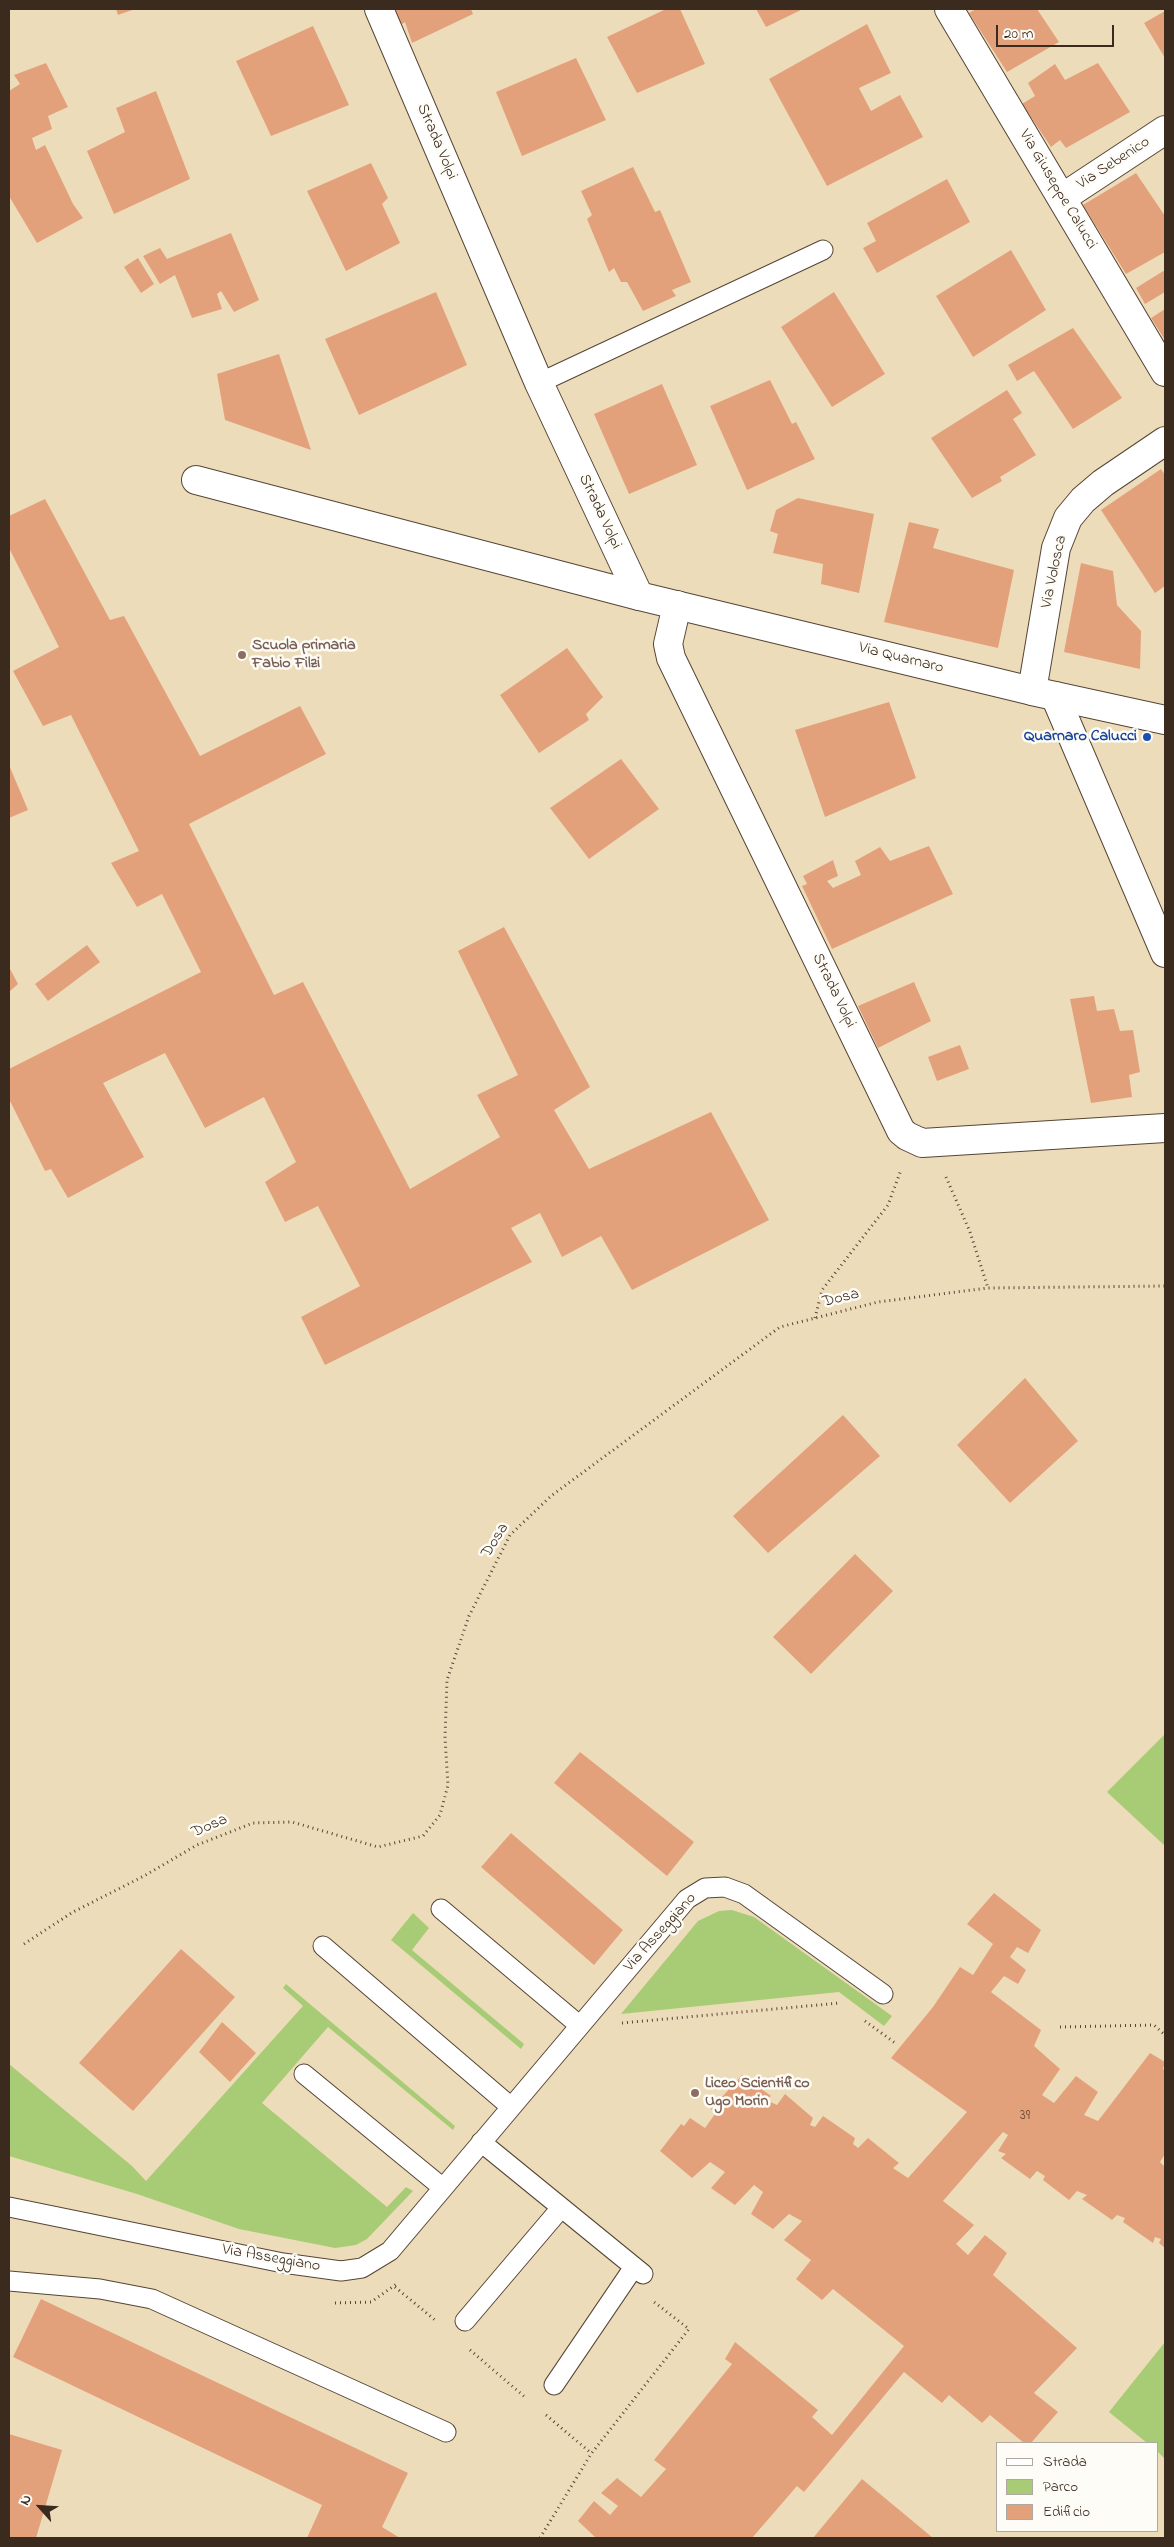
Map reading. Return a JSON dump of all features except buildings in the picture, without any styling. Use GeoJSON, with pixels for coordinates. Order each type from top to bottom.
{"type":"FeatureCollection","features":[{"type":"Feature","properties":{"kind":"street","name":"Strada Volpi"},"geometry":{"type":"LineString","coordinates":[[379,9],[539,383],[638,596]]}},
{"type":"Feature","properties":{"kind":"street","name":"Via Giuseppe Calucci"},"geometry":{"type":"LineString","coordinates":[[949,9],[1165,372]]}},
{"type":"Feature","properties":{"kind":"street","name":"Via Sebenico"},"geometry":{"type":"LineString","coordinates":[[1062,198],[1165,130]]}},
{"type":"Feature","properties":{"kind":"street","name":"Via Volosca"},"geometry":{"type":"LineString","coordinates":[[1044,693],[1056,548],[1068,518],[1083,500],[1104,483],[1165,441]]}},
{"type":"Feature","properties":{"kind":"street"},"geometry":{"type":"LineString","coordinates":[[196,480],[638,596]]}},
{"type":"Feature","properties":{"kind":"street","name":"Via Quarnaro"},"geometry":{"type":"LineString","coordinates":[[638,596],[1165,720]]}},
{"type":"Feature","properties":{"kind":"street","name":"Strada Volpi"},"geometry":{"type":"LineString","coordinates":[[677,605],[668,644],[670,658],[899,1127],[907,1136],[928,1142]]}},
{"type":"Feature","properties":{"kind":"street"},"geometry":{"type":"LineString","coordinates":[[1044,693],[1165,953]]}},
{"type":"Feature","properties":{"kind":"street"},"geometry":{"type":"LineString","coordinates":[[928,1142],[1165,1128]]}},
{"type":"Feature","properties":{"kind":"lane"},"geometry":{"type":"LineString","coordinates":[[539,383],[823,250]]}},
{"type":"Feature","properties":{"kind":"lane","name":"Via Asseggiano"},"geometry":{"type":"LineString","coordinates":[[9,2207],[283,2263],[352,2271],[376,2262],[390,2251],[687,1899],[696,1892],[715,1886],[725,1887],[744,1894],[883,1994]]}},
{"type":"Feature","properties":{"kind":"lane"},"geometry":{"type":"LineString","coordinates":[[441,1909],[580,2025]]}},
{"type":"Feature","properties":{"kind":"lane"},"geometry":{"type":"LineString","coordinates":[[323,1946],[511,2107]]}},
{"type":"Feature","properties":{"kind":"lane"},"geometry":{"type":"LineString","coordinates":[[304,2074],[443,2188]]}},
{"type":"Feature","properties":{"kind":"lane"},"geometry":{"type":"LineString","coordinates":[[481,2142],[639,2270],[554,2385]]}},
{"type":"Feature","properties":{"kind":"lane"},"geometry":{"type":"LineString","coordinates":[[465,2321],[561,2208]]}},
{"type":"Feature","properties":{"kind":"lane"},"geometry":{"type":"LineString","coordinates":[[9,2281],[100,2289],[152,2299],[446,2432]]}},
{"type":"Feature","properties":{"kind":"path"},"geometry":{"type":"LineString","coordinates":[[815,1318],[822,1290],[888,1205],[905,1162],[928,1142],[957,1197],[988,1288]]}},
{"type":"Feature","properties":{"kind":"path","name":"Dosa"},"geometry":{"type":"LineString","coordinates":[[24,1944],[73,1912],[144,1876],[197,1845],[253,1824],[292,1822],[378,1847],[423,1836],[440,1815],[448,1785],[446,1738],[447,1680],[470,1616],[510,1535],[551,1496],[780,1327],[878,1302],[988,1288],[1165,1286]]}},
{"type":"Feature","properties":{"kind":"path"},"geometry":{"type":"LineString","coordinates":[[621,2024],[839,2002],[847,2008]]}},
{"type":"Feature","properties":{"kind":"path"},"geometry":{"type":"LineString","coordinates":[[863,2019],[895,2043]]}},
{"type":"Feature","properties":{"kind":"path"},"geometry":{"type":"LineString","coordinates":[[1060,2027],[1154,2025],[1165,2034]]}},
{"type":"Feature","properties":{"kind":"path"},"geometry":{"type":"LineString","coordinates":[[332,2302],[341,2304],[371,2302],[395,2287],[401,2280]]}},
{"type":"Feature","properties":{"kind":"path"},"geometry":{"type":"LineString","coordinates":[[395,2287],[440,2325]]}},
{"type":"Feature","properties":{"kind":"path"},"geometry":{"type":"LineString","coordinates":[[540,2538],[591,2454],[689,2329],[647,2298]]}},
{"type":"Feature","properties":{"kind":"path"},"geometry":{"type":"LineString","coordinates":[[463,2344],[531,2402]]}},
{"type":"Feature","properties":{"kind":"path"},"geometry":{"type":"LineString","coordinates":[[538,2409],[591,2454]]}},
{"type":"Feature","properties":{"kind":"green space"},"geometry":{"type":"Polygon","coordinates":[[[1165,1734],[1165,1846],[1107,1792],[1165,1734]]]}},
{"type":"Feature","properties":{"kind":"green space"},"geometry":{"type":"Polygon","coordinates":[[[732,1910],[754,1917],[892,2016],[884,2026],[839,1992],[621,2014],[698,1921],[719,1911],[732,1910]]]}},
{"type":"Feature","properties":{"kind":"green space"},"geometry":{"type":"Polygon","coordinates":[[[413,1913],[429,1928],[412,1950],[524,2044],[521,2049],[391,1940],[413,1913]]]}},
{"type":"Feature","properties":{"kind":"green space"},"geometry":{"type":"Polygon","coordinates":[[[286,1984],[455,2126],[453,2130],[328,2027],[262,2103],[387,2207],[406,2187],[413,2191],[367,2239],[356,2245],[335,2248],[239,2229],[137,2194],[9,2156],[9,2064],[132,2166],[146,2181],[303,2006],[283,1988],[286,1984]]]}},
{"type":"Feature","properties":{"kind":"green space"},"geometry":{"type":"Polygon","coordinates":[[[1165,2342],[1165,2459],[1159,2453],[1159,2442],[1146,2442],[1109,2412],[1165,2342]]]}},
{"type":"Feature","properties":{"kind":"place","name":"Scuola primaria Fabio Filzi"},"geometry":{"type":"Point","coordinates":[242,655]}},
{"type":"Feature","properties":{"kind":"place","name":"Quarnaro Calucci"},"geometry":{"type":"Point","coordinates":[1147,737]}},
{"type":"Feature","properties":{"kind":"place","name":"Liceo Scientifico Ugo Morin"},"geometry":{"type":"Point","coordinates":[695,2093]}}]}
